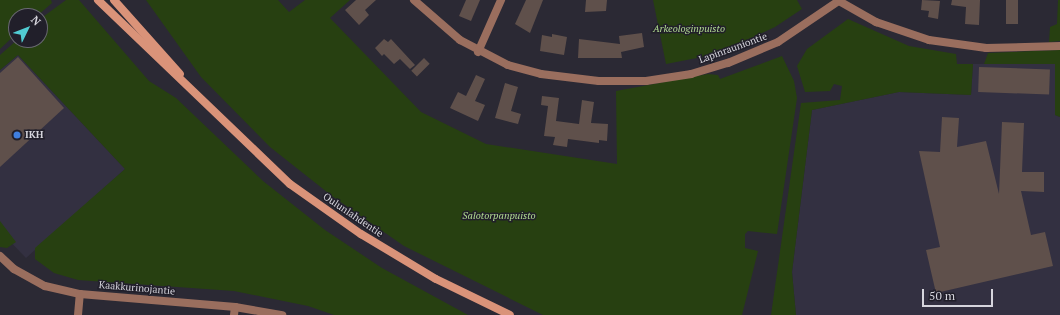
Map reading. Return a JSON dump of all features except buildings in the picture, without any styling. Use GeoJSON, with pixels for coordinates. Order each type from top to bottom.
{"type":"FeatureCollection","features":[{"type":"Feature","properties":{"kind":"main road","name":"Oulunlahdentie"},"geometry":{"type":"LineString","coordinates":[[98,0],[290,184],[361,234],[436,279],[510,315]]}},
{"type":"Feature","properties":{"kind":"main road","name":"Oulunlahdentie"},"geometry":{"type":"LineString","coordinates":[[114,0],[205,104]]}},
{"type":"Feature","properties":{"kind":"street","name":"Lapinrauniontie"},"geometry":{"type":"LineString","coordinates":[[414,0],[439,24],[478,52],[508,65],[541,74],[600,81],[646,81],[691,74],[778,42],[839,0],[876,22],[929,40],[986,48],[1060,46]]}},
{"type":"Feature","properties":{"kind":"street"},"geometry":{"type":"LineString","coordinates":[[478,52],[501,0]]}},
{"type":"Feature","properties":{"kind":"street","name":"Kaakkurinojantie"},"geometry":{"type":"LineString","coordinates":[[0,256],[14,269],[45,286],[80,294],[282,315]]}},
{"type":"Feature","properties":{"kind":"street"},"geometry":{"type":"LineString","coordinates":[[78,315],[80,294]]}},
{"type":"Feature","properties":{"kind":"shaded area"},"geometry":{"type":"Polygon","coordinates":[[[18,55],[125,169],[26,258],[0,231],[0,70],[18,55]]]}},
{"type":"Feature","properties":{"kind":"shaded area"},"geometry":{"type":"Polygon","coordinates":[[[973,64],[1055,64],[1055,115],[1060,117],[1060,315],[796,315],[792,272],[812,110],[899,92],[971,95],[973,64]]]}},
{"type":"Feature","properties":{"kind":"green space"},"geometry":{"type":"Polygon","coordinates":[[[0,0],[51,0],[52,3],[46,8],[8,8],[8,42],[0,49],[0,0]]]}},
{"type":"Feature","properties":{"kind":"green space"},"geometry":{"type":"Polygon","coordinates":[[[66,0],[79,0],[149,81],[176,98],[263,181],[325,230],[382,268],[468,315],[334,315],[308,306],[234,291],[78,280],[54,273],[35,259],[35,248],[125,169],[18,55],[0,70],[0,55],[8,48],[48,48],[48,13],[66,0]]]}},
{"type":"Feature","properties":{"kind":"green space","name":"Salotorpanpuisto"},"geometry":{"type":"Polygon","coordinates":[[[146,0],[278,0],[289,12],[305,0],[350,0],[330,18],[421,112],[486,144],[617,164],[616,91],[708,74],[718,75],[720,79],[782,56],[794,81],[797,98],[777,234],[748,231],[745,234],[745,248],[758,251],[742,315],[543,315],[404,246],[332,196],[270,147],[201,77],[146,0]]]}},
{"type":"Feature","properties":{"kind":"green space","name":"Arkeologinpuisto"},"geometry":{"type":"Polygon","coordinates":[[[653,0],[797,0],[802,9],[775,27],[738,44],[707,56],[666,64],[653,0]]]}},
{"type":"Feature","properties":{"kind":"green space"},"geometry":{"type":"Polygon","coordinates":[[[1058,0],[1060,0],[1060,41],[1049,42],[1050,27],[1057,24],[1058,0]]]}},
{"type":"Feature","properties":{"kind":"green space"},"geometry":{"type":"Polygon","coordinates":[[[848,19],[909,46],[956,54],[957,64],[973,64],[971,95],[899,92],[812,110],[792,272],[796,315],[771,315],[801,103],[840,100],[842,86],[834,84],[830,91],[805,92],[797,66],[807,49],[848,19]]]}},
{"type":"Feature","properties":{"kind":"green space"},"geometry":{"type":"Polygon","coordinates":[[[1060,50],[1060,117],[1055,115],[1055,64],[984,64],[988,53],[1060,50]]]}},
{"type":"Feature","properties":{"kind":"green space"},"geometry":{"type":"Polygon","coordinates":[[[0,221],[16,242],[7,248],[0,247],[0,221]]]}},
{"type":"Feature","properties":{"kind":"place","name":"IKH"},"geometry":{"type":"Point","coordinates":[17,135]}}]}
